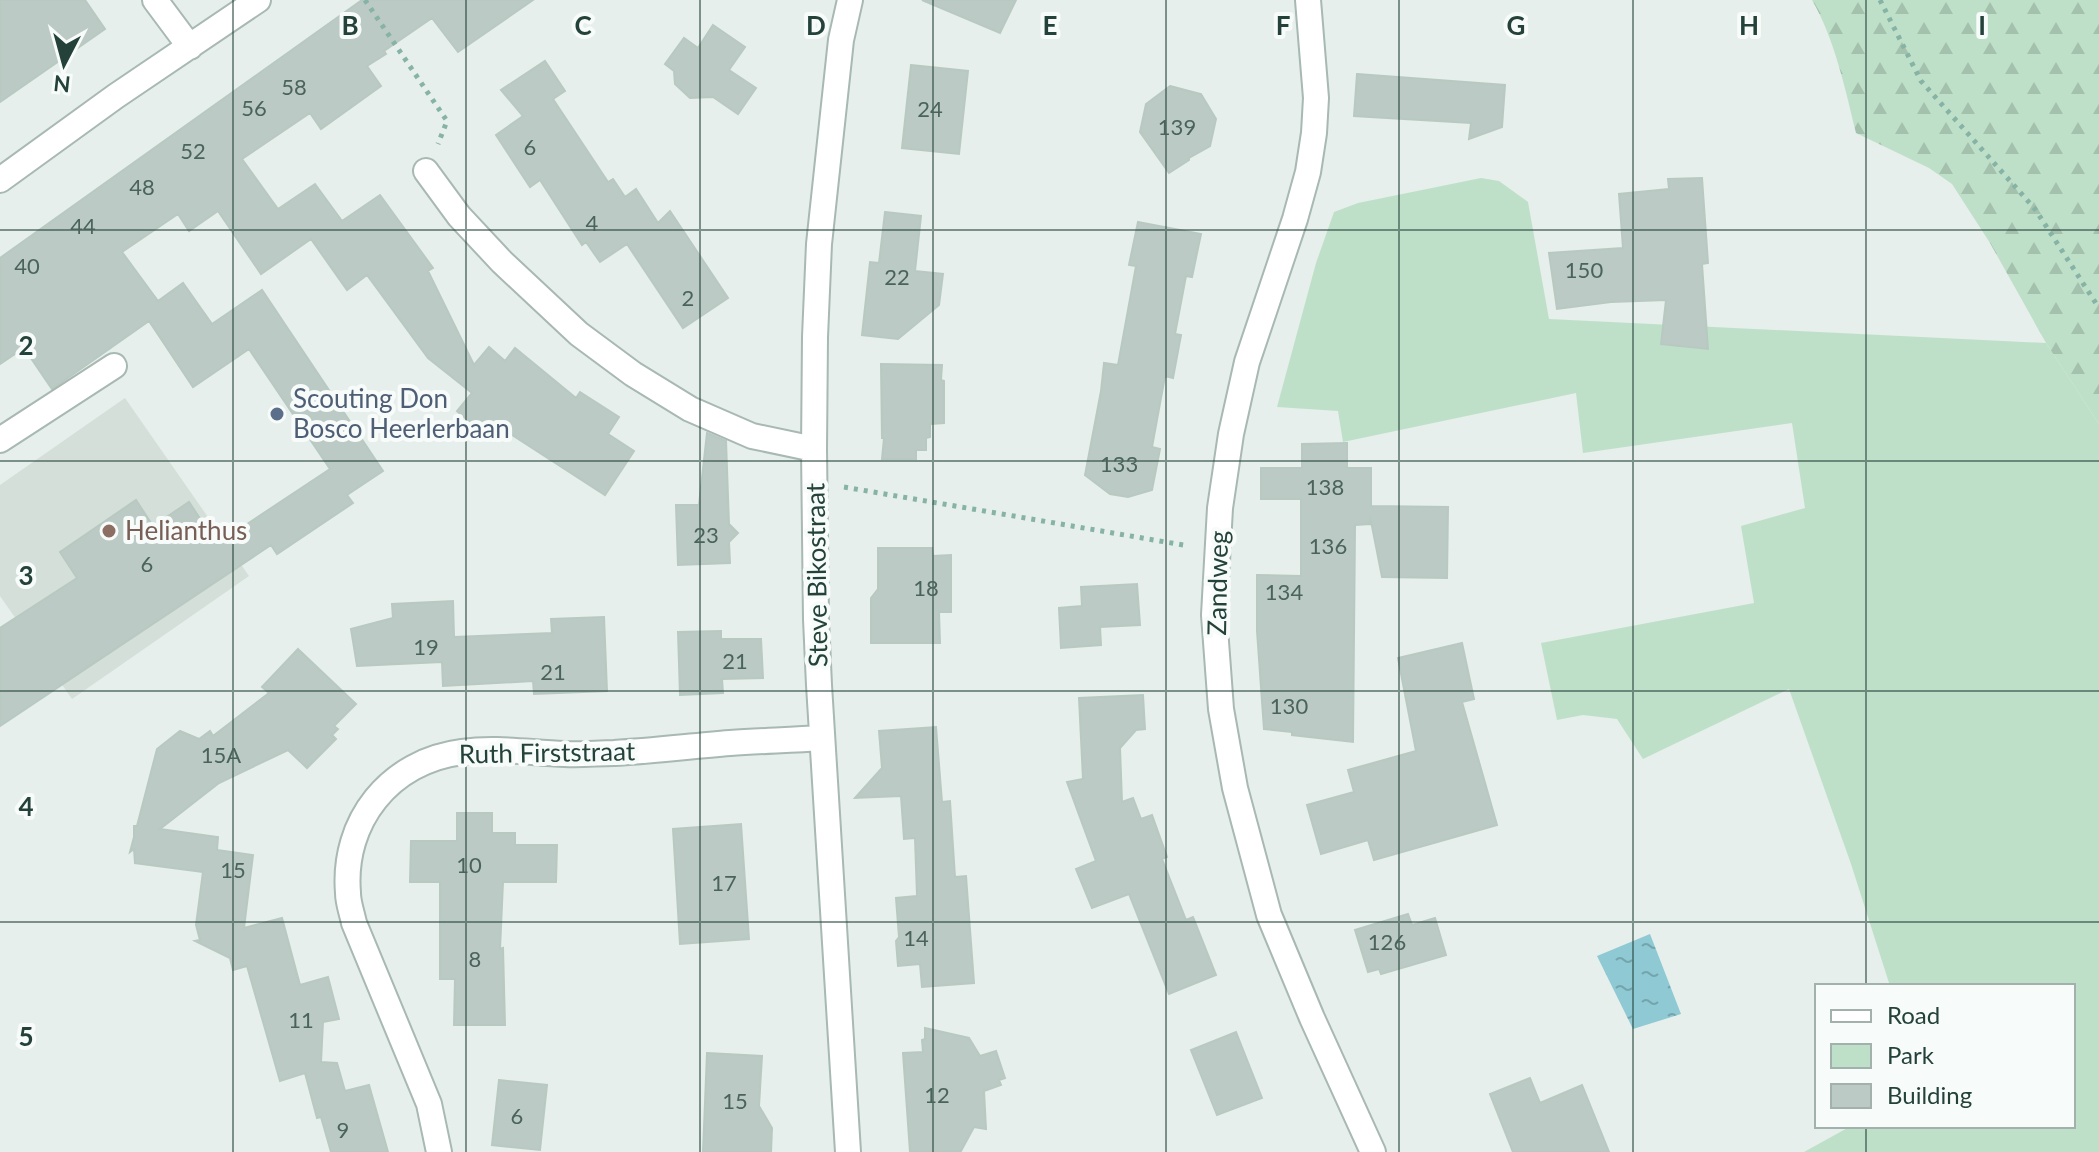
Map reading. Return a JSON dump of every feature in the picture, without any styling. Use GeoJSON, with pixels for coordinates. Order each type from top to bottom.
{"type":"FeatureCollection","features":[{"type":"Feature","properties":{"kind":"street"},"geometry":{"type":"LineString","coordinates":[[155,0],[190,47]]}},
{"type":"Feature","properties":{"kind":"street"},"geometry":{"type":"LineString","coordinates":[[0,180],[116,96],[258,0]]}},
{"type":"Feature","properties":{"kind":"street","name":"Steve Bikostraat"},"geometry":{"type":"LineString","coordinates":[[848,1152],[816,619],[814,449],[819,244],[841,40],[850,0]]}},
{"type":"Feature","properties":{"kind":"street","name":"Zandweg"},"geometry":{"type":"LineString","coordinates":[[1308,0],[1316,98],[1314,133],[1295,219],[1247,362],[1231,434],[1220,508],[1214,615],[1221,709],[1235,788],[1269,915],[1373,1152]]}},
{"type":"Feature","properties":{"kind":"street"},"geometry":{"type":"LineString","coordinates":[[426,171],[459,216],[502,262],[579,334],[633,374],[690,409],[752,436],[814,449]]}},
{"type":"Feature","properties":{"kind":"street"},"geometry":{"type":"LineString","coordinates":[[0,440],[114,366]]}},
{"type":"Feature","properties":{"kind":"street","name":"Ruth Firststraat"},"geometry":{"type":"LineString","coordinates":[[439,1152],[429,1104],[354,923],[348,895],[352,849],[362,816],[377,796],[396,777],[423,761],[460,752],[512,749],[567,754],[639,752],[822,738]]}},
{"type":"Feature","properties":{"kind":"path"},"geometry":{"type":"LineString","coordinates":[[365,0],[447,121],[426,171]]}},
{"type":"Feature","properties":{"kind":"path"},"geometry":{"type":"LineString","coordinates":[[1880,0],[1921,81],[2035,209],[2099,308]]}},
{"type":"Feature","properties":{"kind":"path"},"geometry":{"type":"LineString","coordinates":[[815,482],[1218,550]]}},
{"type":"Feature","properties":{"kind":"shaded area","name":"Helianthus"},"geometry":{"type":"Polygon","coordinates":[[[125,398],[249,576],[72,699],[0,596],[0,485],[125,398]]]}},
{"type":"Feature","properties":{"kind":"green space"},"geometry":{"type":"Polygon","coordinates":[[[1812,0],[2099,0],[2099,424],[2046,343],[1990,243],[1952,184],[1929,168],[1856,133],[1833,48],[1812,0]]]}},
{"type":"Feature","properties":{"kind":"green space"},"geometry":{"type":"Polygon","coordinates":[[[1481,178],[1499,181],[1528,202],[1549,319],[2046,343],[2099,424],[2099,1152],[1804,1152],[1847,1128],[2075,1128],[2075,984],[1889,984],[1789,689],[1643,759],[1617,719],[1583,715],[1557,720],[1541,643],[1754,603],[1741,526],[1805,508],[1792,423],[1583,453],[1576,393],[1343,442],[1338,411],[1277,407],[1316,263],[1334,212],[1358,203],[1481,178]]]}},
{"type":"Feature","properties":{"kind":"water"},"geometry":{"type":"Polygon","coordinates":[[[1650,934],[1681,1014],[1633,1029],[1597,956],[1650,934]]]}},
{"type":"Feature","properties":{"kind":"building"},"geometry":{"type":"Polygon","coordinates":[[[0,0],[85,0],[105,29],[0,102],[0,0]]]}},
{"type":"Feature","properties":{"kind":"building"},"geometry":{"type":"Polygon","coordinates":[[[362,0],[533,0],[458,52],[432,18],[367,66],[381,86],[321,129],[310,113],[242,159],[278,209],[315,184],[342,221],[380,195],[433,268],[428,271],[474,365],[489,347],[505,361],[515,348],[576,398],[580,392],[619,417],[608,434],[634,451],[605,495],[495,424],[486,435],[457,411],[472,393],[428,358],[367,275],[347,290],[311,239],[261,274],[218,211],[189,231],[178,214],[122,252],[158,301],[183,283],[212,324],[262,290],[383,471],[347,495],[353,503],[277,554],[271,545],[0,726],[0,628],[77,578],[60,552],[136,500],[153,526],[189,502],[217,544],[330,469],[249,349],[193,387],[149,321],[52,389],[24,348],[0,364],[0,258],[362,0]]]}},
{"type":"Feature","properties":{"kind":"building"},"geometry":{"type":"Polygon","coordinates":[[[922,0],[1016,0],[1000,33],[922,0]]]}},
{"type":"Feature","properties":{"kind":"building"},"geometry":{"type":"Polygon","coordinates":[[[713,25],[745,47],[729,70],[756,88],[738,114],[713,97],[690,98],[675,84],[674,71],[665,64],[684,38],[698,48],[713,25]]]}},
{"type":"Feature","properties":{"kind":"building"},"geometry":{"type":"Polygon","coordinates":[[[545,61],[565,91],[553,99],[608,182],[613,179],[625,197],[636,189],[658,223],[670,211],[728,298],[683,328],[627,244],[600,262],[586,242],[582,245],[540,180],[530,187],[496,135],[523,116],[501,90],[545,61]]]}},
{"type":"Feature","properties":{"kind":"building"},"geometry":{"type":"Polygon","coordinates":[[[911,65],[968,71],[959,154],[902,148],[911,65]]]}},
{"type":"Feature","properties":{"kind":"building"},"geometry":{"type":"Polygon","coordinates":[[[1357,74],[1505,85],[1502,127],[1469,139],[1471,123],[1354,116],[1357,74]]]}},
{"type":"Feature","properties":{"kind":"building"},"geometry":{"type":"Polygon","coordinates":[[[1170,86],[1201,94],[1216,119],[1210,146],[1169,173],[1140,132],[1146,104],[1170,86]]]}},
{"type":"Feature","properties":{"kind":"building"},"geometry":{"type":"Polygon","coordinates":[[[1702,178],[1708,263],[1702,264],[1708,349],[1661,344],[1666,300],[1611,302],[1557,309],[1549,253],[1623,248],[1619,194],[1669,189],[1668,179],[1702,178]]]}},
{"type":"Feature","properties":{"kind":"building"},"geometry":{"type":"Polygon","coordinates":[[[885,212],[921,216],[915,271],[943,274],[939,305],[898,339],[862,335],[870,262],[879,263],[885,212]]]}},
{"type":"Feature","properties":{"kind":"building"},"geometry":{"type":"Polygon","coordinates":[[[1138,222],[1201,234],[1192,277],[1186,276],[1175,334],[1181,335],[1173,378],[1165,376],[1152,447],[1160,449],[1152,490],[1128,497],[1110,494],[1085,475],[1104,363],[1118,365],[1136,266],[1129,265],[1138,222]]]}},
{"type":"Feature","properties":{"kind":"building"},"geometry":{"type":"Polygon","coordinates":[[[881,364],[942,365],[944,423],[930,424],[926,450],[916,450],[916,459],[882,459],[881,364]]]}},
{"type":"Feature","properties":{"kind":"building"},"geometry":{"type":"Polygon","coordinates":[[[707,433],[726,441],[729,524],[738,533],[729,542],[730,563],[678,565],[676,505],[699,505],[707,433]]]}},
{"type":"Feature","properties":{"kind":"building"},"geometry":{"type":"Polygon","coordinates":[[[1347,443],[1347,468],[1371,468],[1371,506],[1448,507],[1447,578],[1382,577],[1370,516],[1370,524],[1355,525],[1353,742],[1264,729],[1257,631],[1257,575],[1301,576],[1301,499],[1261,499],[1261,468],[1302,468],[1302,444],[1347,443]]]}},
{"type":"Feature","properties":{"kind":"building"},"geometry":{"type":"Polygon","coordinates":[[[878,548],[932,548],[933,556],[951,555],[951,612],[939,612],[940,643],[871,643],[871,598],[878,589],[878,548]]]}},
{"type":"Feature","properties":{"kind":"building"},"geometry":{"type":"Polygon","coordinates":[[[1137,584],[1140,625],[1100,627],[1101,645],[1061,648],[1059,608],[1082,606],[1081,587],[1137,584]]]}},
{"type":"Feature","properties":{"kind":"building"},"geometry":{"type":"Polygon","coordinates":[[[453,601],[454,637],[552,633],[551,619],[604,617],[607,691],[534,694],[533,681],[443,686],[442,662],[357,666],[351,629],[393,618],[392,604],[453,601]]]}},
{"type":"Feature","properties":{"kind":"building"},"geometry":{"type":"Polygon","coordinates":[[[721,631],[721,639],[761,639],[763,678],[722,679],[723,693],[680,695],[678,632],[721,631]]]}},
{"type":"Feature","properties":{"kind":"building"},"geometry":{"type":"Polygon","coordinates":[[[1462,643],[1474,699],[1462,702],[1497,825],[1374,860],[1368,840],[1321,854],[1307,805],[1354,792],[1348,770],[1416,751],[1398,658],[1462,643]]]}},
{"type":"Feature","properties":{"kind":"building"},"geometry":{"type":"Polygon","coordinates":[[[298,649],[356,704],[334,726],[338,729],[332,735],[336,739],[307,768],[288,750],[219,783],[160,829],[218,837],[217,850],[253,855],[244,928],[282,918],[300,985],[328,977],[339,1019],[323,1022],[321,1062],[337,1063],[345,1091],[369,1085],[388,1152],[331,1152],[321,1117],[317,1118],[305,1073],[280,1081],[247,966],[233,970],[230,958],[195,941],[200,940],[196,925],[203,872],[135,863],[134,849],[130,852],[134,826],[137,826],[157,749],[180,731],[199,739],[210,731],[213,736],[269,693],[262,687],[298,649]]]}},
{"type":"Feature","properties":{"kind":"building"},"geometry":{"type":"Polygon","coordinates":[[[1143,695],[1145,729],[1136,730],[1120,748],[1122,802],[1133,798],[1141,819],[1152,815],[1167,857],[1162,859],[1186,920],[1193,917],[1216,975],[1169,994],[1129,894],[1092,908],[1076,869],[1096,861],[1067,782],[1083,779],[1079,698],[1143,695]]]}},
{"type":"Feature","properties":{"kind":"building"},"geometry":{"type":"Polygon","coordinates":[[[936,727],[942,802],[950,801],[955,877],[966,876],[974,983],[922,987],[920,964],[898,966],[896,898],[917,896],[915,838],[904,839],[901,796],[855,798],[882,768],[879,731],[936,727]]]}},
{"type":"Feature","properties":{"kind":"building"},"geometry":{"type":"Polygon","coordinates":[[[457,813],[492,813],[492,833],[515,833],[515,845],[557,845],[556,882],[503,882],[500,949],[503,948],[505,1025],[454,1025],[455,979],[440,979],[440,882],[410,882],[411,841],[457,841],[457,813]]]}},
{"type":"Feature","properties":{"kind":"building"},"geometry":{"type":"Polygon","coordinates":[[[741,824],[749,939],[680,944],[673,829],[741,824]]]}},
{"type":"Feature","properties":{"kind":"building"},"geometry":{"type":"Polygon","coordinates":[[[1408,914],[1412,925],[1435,918],[1446,955],[1381,974],[1379,969],[1368,972],[1355,930],[1408,914]]]}},
{"type":"Feature","properties":{"kind":"building"},"geometry":{"type":"Polygon","coordinates":[[[925,1028],[969,1038],[980,1056],[996,1051],[1005,1078],[999,1080],[1001,1085],[984,1091],[986,1129],[974,1127],[961,1151],[910,1152],[903,1053],[923,1052],[925,1028]]]}},
{"type":"Feature","properties":{"kind":"building"},"geometry":{"type":"Polygon","coordinates":[[[1236,1032],[1262,1098],[1217,1115],[1191,1050],[1236,1032]]]}},
{"type":"Feature","properties":{"kind":"building"},"geometry":{"type":"Polygon","coordinates":[[[707,1053],[762,1056],[759,1106],[772,1128],[771,1152],[703,1152],[707,1053]]]}},
{"type":"Feature","properties":{"kind":"building"},"geometry":{"type":"Polygon","coordinates":[[[1530,1078],[1540,1103],[1582,1085],[1609,1152],[1513,1152],[1490,1094],[1530,1078]]]}},
{"type":"Feature","properties":{"kind":"building"},"geometry":{"type":"Polygon","coordinates":[[[499,1080],[547,1085],[540,1150],[492,1145],[499,1080]]]}},
{"type":"Feature","properties":{"kind":"place","name":"Scouting Don Bosco Heerlerbaan"},"geometry":{"type":"Point","coordinates":[277,414]}},
{"type":"Feature","properties":{"kind":"place","name":"Helianthus"},"geometry":{"type":"Point","coordinates":[109,531]}}]}
